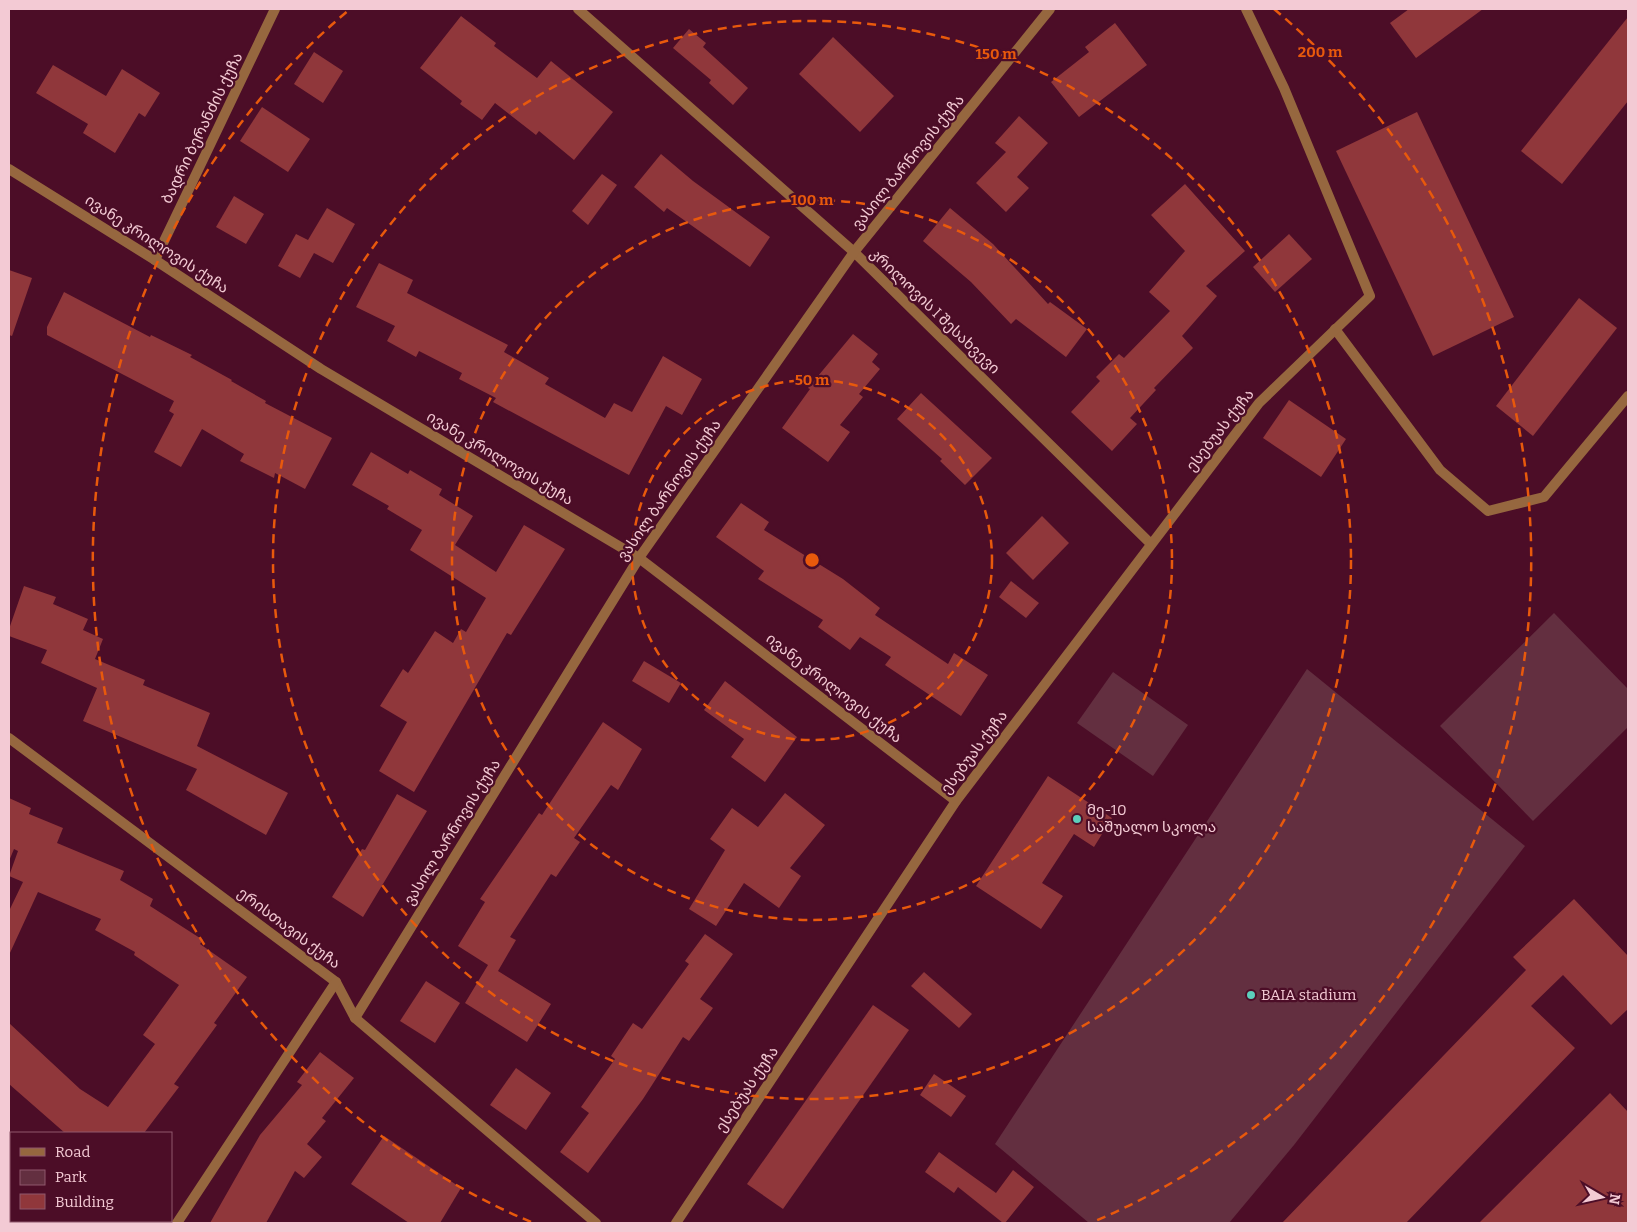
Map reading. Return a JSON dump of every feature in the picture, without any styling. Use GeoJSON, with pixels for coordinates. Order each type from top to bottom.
{"type":"FeatureCollection","features":[{"type":"Feature","properties":{"kind":"street","name":"ბადრი ბერანძის ქუჩა"},"geometry":{"type":"LineString","coordinates":[[155,260],[275,9]]}},
{"type":"Feature","properties":{"kind":"street","name":"კრილოვის I შესახვევი"},"geometry":{"type":"LineString","coordinates":[[578,9],[854,252],[1151,544]]}},
{"type":"Feature","properties":{"kind":"street","name":"ვასილ ბარნოვის ქუჩა"},"geometry":{"type":"LineString","coordinates":[[355,1018],[639,558],[854,252],[1050,9]]}},
{"type":"Feature","properties":{"kind":"street","name":"ესებუას ქუჩა"},"geometry":{"type":"LineString","coordinates":[[676,1223],[956,801],[1259,403],[1370,296],[1284,88],[1246,9]]}},
{"type":"Feature","properties":{"kind":"street","name":"ივანე კრილოვის ქუჩა"},"geometry":{"type":"LineString","coordinates":[[9,168],[155,260],[321,369],[639,558],[956,801]]}},
{"type":"Feature","properties":{"kind":"street"},"geometry":{"type":"LineString","coordinates":[[1335,329],[1440,470],[1488,511],[1544,498],[1628,396]]}},
{"type":"Feature","properties":{"kind":"street","name":"ერისთავის ქუჩა"},"geometry":{"type":"LineString","coordinates":[[9,738],[336,982],[355,1018],[596,1223]]}},
{"type":"Feature","properties":{"kind":"street"},"geometry":{"type":"LineString","coordinates":[[177,1223],[336,982]]}},
{"type":"Feature","properties":{"kind":"green space"},"geometry":{"type":"Polygon","coordinates":[[[1554,613],[1628,689],[1628,727],[1533,821],[1440,726],[1554,613]]]}},
{"type":"Feature","properties":{"kind":"green space","name":"BAIA stadium"},"geometry":{"type":"Polygon","coordinates":[[[1307,669],[1525,846],[1294,1145],[1229,1223],[1089,1223],[995,1144],[1307,669]]]}},
{"type":"Feature","properties":{"kind":"green space"},"geometry":{"type":"Polygon","coordinates":[[[1113,672],[1188,725],[1153,776],[1077,723],[1113,672]]]}},
{"type":"Feature","properties":{"kind":"building"},"geometry":{"type":"Polygon","coordinates":[[[1409,9],[1483,9],[1416,58],[1390,23],[1409,9]]]}},
{"type":"Feature","properties":{"kind":"building"},"geometry":{"type":"Polygon","coordinates":[[[461,16],[496,43],[494,46],[537,78],[551,61],[613,112],[574,160],[539,131],[536,135],[495,103],[482,120],[460,104],[462,101],[420,68],[461,16]]]}},
{"type":"Feature","properties":{"kind":"building"},"geometry":{"type":"Polygon","coordinates":[[[1628,17],[1628,101],[1562,184],[1521,151],[1628,17]]]}},
{"type":"Feature","properties":{"kind":"building"},"geometry":{"type":"Polygon","coordinates":[[[1115,23],[1147,65],[1079,117],[1051,82],[1089,52],[1085,47],[1115,23]]]}},
{"type":"Feature","properties":{"kind":"building"},"geometry":{"type":"Polygon","coordinates":[[[689,29],[706,43],[703,47],[748,88],[733,105],[709,83],[711,80],[673,48],[689,29]]]}},
{"type":"Feature","properties":{"kind":"building"},"geometry":{"type":"Polygon","coordinates":[[[833,37],[894,96],[860,132],[799,74],[833,37]]]}},
{"type":"Feature","properties":{"kind":"building"},"geometry":{"type":"Polygon","coordinates":[[[314,52],[343,71],[323,103],[294,84],[314,52]]]}},
{"type":"Feature","properties":{"kind":"building"},"geometry":{"type":"Polygon","coordinates":[[[53,65],[106,96],[122,69],[160,93],[145,117],[139,113],[115,153],[83,133],[88,124],[36,93],[53,65]]]}},
{"type":"Feature","properties":{"kind":"building"},"geometry":{"type":"Polygon","coordinates":[[[262,107],[310,139],[288,172],[240,141],[262,107]]]}},
{"type":"Feature","properties":{"kind":"building"},"geometry":{"type":"Polygon","coordinates":[[[1417,112],[1514,317],[1433,356],[1336,151],[1417,112]]]}},
{"type":"Feature","properties":{"kind":"building"},"geometry":{"type":"Polygon","coordinates":[[[1019,116],[1048,143],[1017,177],[1029,188],[1006,212],[976,183],[1006,152],[995,143],[1019,116]]]}},
{"type":"Feature","properties":{"kind":"building"},"geometry":{"type":"Polygon","coordinates":[[[661,154],[693,181],[770,237],[750,267],[667,208],[664,212],[634,187],[661,154]]]}},
{"type":"Feature","properties":{"kind":"building"},"geometry":{"type":"Polygon","coordinates":[[[602,174],[617,185],[588,225],[572,211],[602,174]]]}},
{"type":"Feature","properties":{"kind":"building"},"geometry":{"type":"Polygon","coordinates":[[[1185,184],[1245,251],[1206,286],[1217,296],[1182,336],[1193,348],[1154,388],[1156,390],[1130,418],[1137,424],[1112,451],[1071,412],[1100,381],[1096,377],[1119,354],[1124,358],[1170,311],[1149,292],[1185,251],[1151,215],[1185,184]]]}},
{"type":"Feature","properties":{"kind":"building"},"geometry":{"type":"Polygon","coordinates":[[[234,196],[264,214],[246,244],[216,227],[234,196]]]}},
{"type":"Feature","properties":{"kind":"building"},"geometry":{"type":"Polygon","coordinates":[[[327,208],[355,224],[333,263],[314,253],[300,278],[278,266],[296,234],[308,240],[327,208]]]}},
{"type":"Feature","properties":{"kind":"building"},"geometry":{"type":"Polygon","coordinates":[[[950,208],[993,244],[1048,304],[1050,302],[1087,329],[1066,357],[1016,319],[1011,324],[971,282],[923,241],[950,208]]]}},
{"type":"Feature","properties":{"kind":"building"},"geometry":{"type":"Polygon","coordinates":[[[1289,234],[1312,259],[1275,292],[1253,267],[1289,234]]]}},
{"type":"Feature","properties":{"kind":"building"},"geometry":{"type":"Polygon","coordinates":[[[379,263],[413,280],[407,293],[508,345],[504,352],[549,378],[545,384],[605,418],[614,403],[632,412],[663,356],[702,379],[682,415],[666,406],[629,475],[493,402],[496,398],[459,379],[462,373],[419,351],[416,357],[387,341],[395,326],[356,307],[379,263]]]}},
{"type":"Feature","properties":{"kind":"building"},"geometry":{"type":"Polygon","coordinates":[[[9,270],[32,278],[12,336],[9,335],[9,270]]]}},
{"type":"Feature","properties":{"kind":"building"},"geometry":{"type":"Polygon","coordinates":[[[64,292],[150,337],[151,335],[192,355],[190,357],[232,380],[266,401],[265,403],[332,438],[305,489],[275,473],[274,478],[240,461],[244,454],[202,429],[181,467],[154,452],[174,414],[169,411],[174,401],[47,335],[47,327],[64,292]]]}},
{"type":"Feature","properties":{"kind":"building"},"geometry":{"type":"Polygon","coordinates":[[[1579,298],[1617,328],[1533,436],[1496,406],[1579,298]]]}},
{"type":"Feature","properties":{"kind":"building"},"geometry":{"type":"Polygon","coordinates":[[[853,334],[878,354],[872,362],[880,369],[859,394],[863,397],[840,425],[850,432],[828,462],[782,428],[810,389],[808,388],[853,334]]]}},
{"type":"Feature","properties":{"kind":"building"},"geometry":{"type":"Polygon","coordinates":[[[921,393],[992,458],[965,485],[940,461],[942,459],[897,419],[921,393]]]}},
{"type":"Feature","properties":{"kind":"building"},"geometry":{"type":"Polygon","coordinates":[[[1289,400],[1346,439],[1321,477],[1263,438],[1289,400]]]}},
{"type":"Feature","properties":{"kind":"building"},"geometry":{"type":"Polygon","coordinates":[[[371,452],[408,474],[410,470],[442,489],[439,495],[473,516],[455,545],[496,572],[524,525],[565,549],[511,635],[507,633],[414,792],[379,771],[407,722],[380,706],[403,669],[408,673],[435,631],[453,643],[461,629],[466,632],[486,598],[410,550],[422,530],[387,509],[389,506],[352,485],[371,452]]]}},
{"type":"Feature","properties":{"kind":"building"},"geometry":{"type":"Polygon","coordinates":[[[741,503],[769,522],[764,530],[843,579],[880,608],[875,615],[948,664],[954,653],[988,675],[961,716],[885,665],[891,657],[860,637],[850,650],[818,627],[823,620],[758,579],[764,571],[716,537],[741,503]]]}},
{"type":"Feature","properties":{"kind":"building"},"geometry":{"type":"Polygon","coordinates":[[[1042,516],[1069,543],[1033,580],[1006,553],[1042,516]]]}},
{"type":"Feature","properties":{"kind":"building"},"geometry":{"type":"Polygon","coordinates":[[[1011,581],[1039,603],[1026,618],[999,597],[1011,581]]]}},
{"type":"Feature","properties":{"kind":"building"},"geometry":{"type":"Polygon","coordinates":[[[24,586],[56,597],[53,604],[88,619],[83,630],[103,639],[95,659],[145,680],[143,685],[210,713],[197,746],[288,793],[266,835],[186,790],[197,769],[83,721],[97,688],[41,663],[47,650],[9,636],[9,629],[24,586]]]}},
{"type":"Feature","properties":{"kind":"building"},"geometry":{"type":"Polygon","coordinates":[[[644,661],[681,683],[669,703],[632,681],[644,661]]]}},
{"type":"Feature","properties":{"kind":"building"},"geometry":{"type":"Polygon","coordinates":[[[725,681],[797,737],[765,782],[731,757],[744,739],[704,710],[725,681]]]}},
{"type":"Feature","properties":{"kind":"building"},"geometry":{"type":"Polygon","coordinates":[[[603,722],[642,749],[618,790],[611,785],[574,838],[580,842],[556,877],[551,874],[510,937],[516,940],[498,971],[551,1004],[527,1042],[465,1003],[488,965],[458,946],[485,902],[480,899],[539,813],[542,815],[603,722]]]}},
{"type":"Feature","properties":{"kind":"building"},"geometry":{"type":"Polygon","coordinates":[[[1048,776],[1112,818],[1094,847],[1074,834],[1042,883],[1063,896],[1041,929],[976,886],[1048,776]]]}},
{"type":"Feature","properties":{"kind":"building"},"geometry":{"type":"Polygon","coordinates":[[[785,793],[825,825],[790,868],[801,876],[779,908],[744,883],[716,926],[689,909],[725,850],[710,839],[732,808],[758,827],[785,793]]]}},
{"type":"Feature","properties":{"kind":"building"},"geometry":{"type":"Polygon","coordinates":[[[397,794],[427,811],[363,917],[332,897],[362,849],[365,850],[397,794]]]}},
{"type":"Feature","properties":{"kind":"building"},"geometry":{"type":"Polygon","coordinates":[[[9,798],[31,808],[29,814],[63,828],[57,843],[124,871],[120,880],[153,899],[150,906],[203,940],[200,944],[247,977],[214,1023],[217,1025],[174,1084],[179,1087],[145,1132],[64,1132],[9,1084],[9,1023],[80,1089],[108,1107],[155,1044],[143,1035],[179,985],[134,955],[135,952],[95,930],[101,919],[38,892],[9,955],[9,911],[23,882],[9,876],[18,851],[14,849],[9,861],[9,798]]]}},
{"type":"Feature","properties":{"kind":"building"},"geometry":{"type":"Polygon","coordinates":[[[1574,899],[1628,956],[1628,1009],[1611,1025],[1563,975],[1531,1006],[1575,1048],[1406,1223],[1282,1223],[1526,970],[1513,957],[1574,899]]]}},
{"type":"Feature","properties":{"kind":"building"},"geometry":{"type":"Polygon","coordinates":[[[705,934],[733,954],[700,999],[713,1008],[689,1041],[683,1037],[643,1099],[588,1173],[560,1152],[589,1113],[581,1107],[615,1059],[611,1056],[633,1023],[642,1029],[689,964],[685,961],[705,934]]]}},
{"type":"Feature","properties":{"kind":"building"},"geometry":{"type":"Polygon","coordinates":[[[924,972],[972,1014],[959,1028],[911,986],[924,972]]]}},
{"type":"Feature","properties":{"kind":"building"},"geometry":{"type":"Polygon","coordinates":[[[426,981],[460,1003],[435,1043],[400,1021],[426,981]]]}},
{"type":"Feature","properties":{"kind":"building"},"geometry":{"type":"Polygon","coordinates":[[[873,1005],[909,1030],[783,1209],[747,1184],[873,1005]]]}},
{"type":"Feature","properties":{"kind":"building"},"geometry":{"type":"Polygon","coordinates":[[[320,1052],[354,1078],[322,1118],[326,1121],[307,1144],[322,1157],[304,1178],[295,1171],[266,1223],[210,1223],[260,1135],[302,1085],[297,1082],[320,1052]]]}},
{"type":"Feature","properties":{"kind":"building"},"geometry":{"type":"Polygon","coordinates":[[[516,1068],[551,1093],[526,1130],[490,1105],[516,1068]]]}},
{"type":"Feature","properties":{"kind":"building"},"geometry":{"type":"Polygon","coordinates":[[[934,1074],[966,1096],[951,1117],[920,1095],[934,1074]]]}},
{"type":"Feature","properties":{"kind":"building"},"geometry":{"type":"Polygon","coordinates":[[[1610,1093],[1628,1112],[1628,1223],[1479,1223],[1610,1093]]]}},
{"type":"Feature","properties":{"kind":"building"},"geometry":{"type":"Polygon","coordinates":[[[384,1136],[461,1188],[440,1223],[409,1223],[351,1184],[384,1136]]]}},
{"type":"Feature","properties":{"kind":"building"},"geometry":{"type":"Polygon","coordinates":[[[939,1152],[996,1193],[1013,1170],[1034,1187],[1005,1223],[1003,1223],[958,1187],[954,1193],[925,1172],[939,1152]]]}},
{"type":"Feature","properties":{"kind":"place","name":"მე-10 საშუალო სკოლა"},"geometry":{"type":"Point","coordinates":[1077,819]}},
{"type":"Feature","properties":{"kind":"place","name":"BAIA stadium"},"geometry":{"type":"Point","coordinates":[1251,995]}}]}
